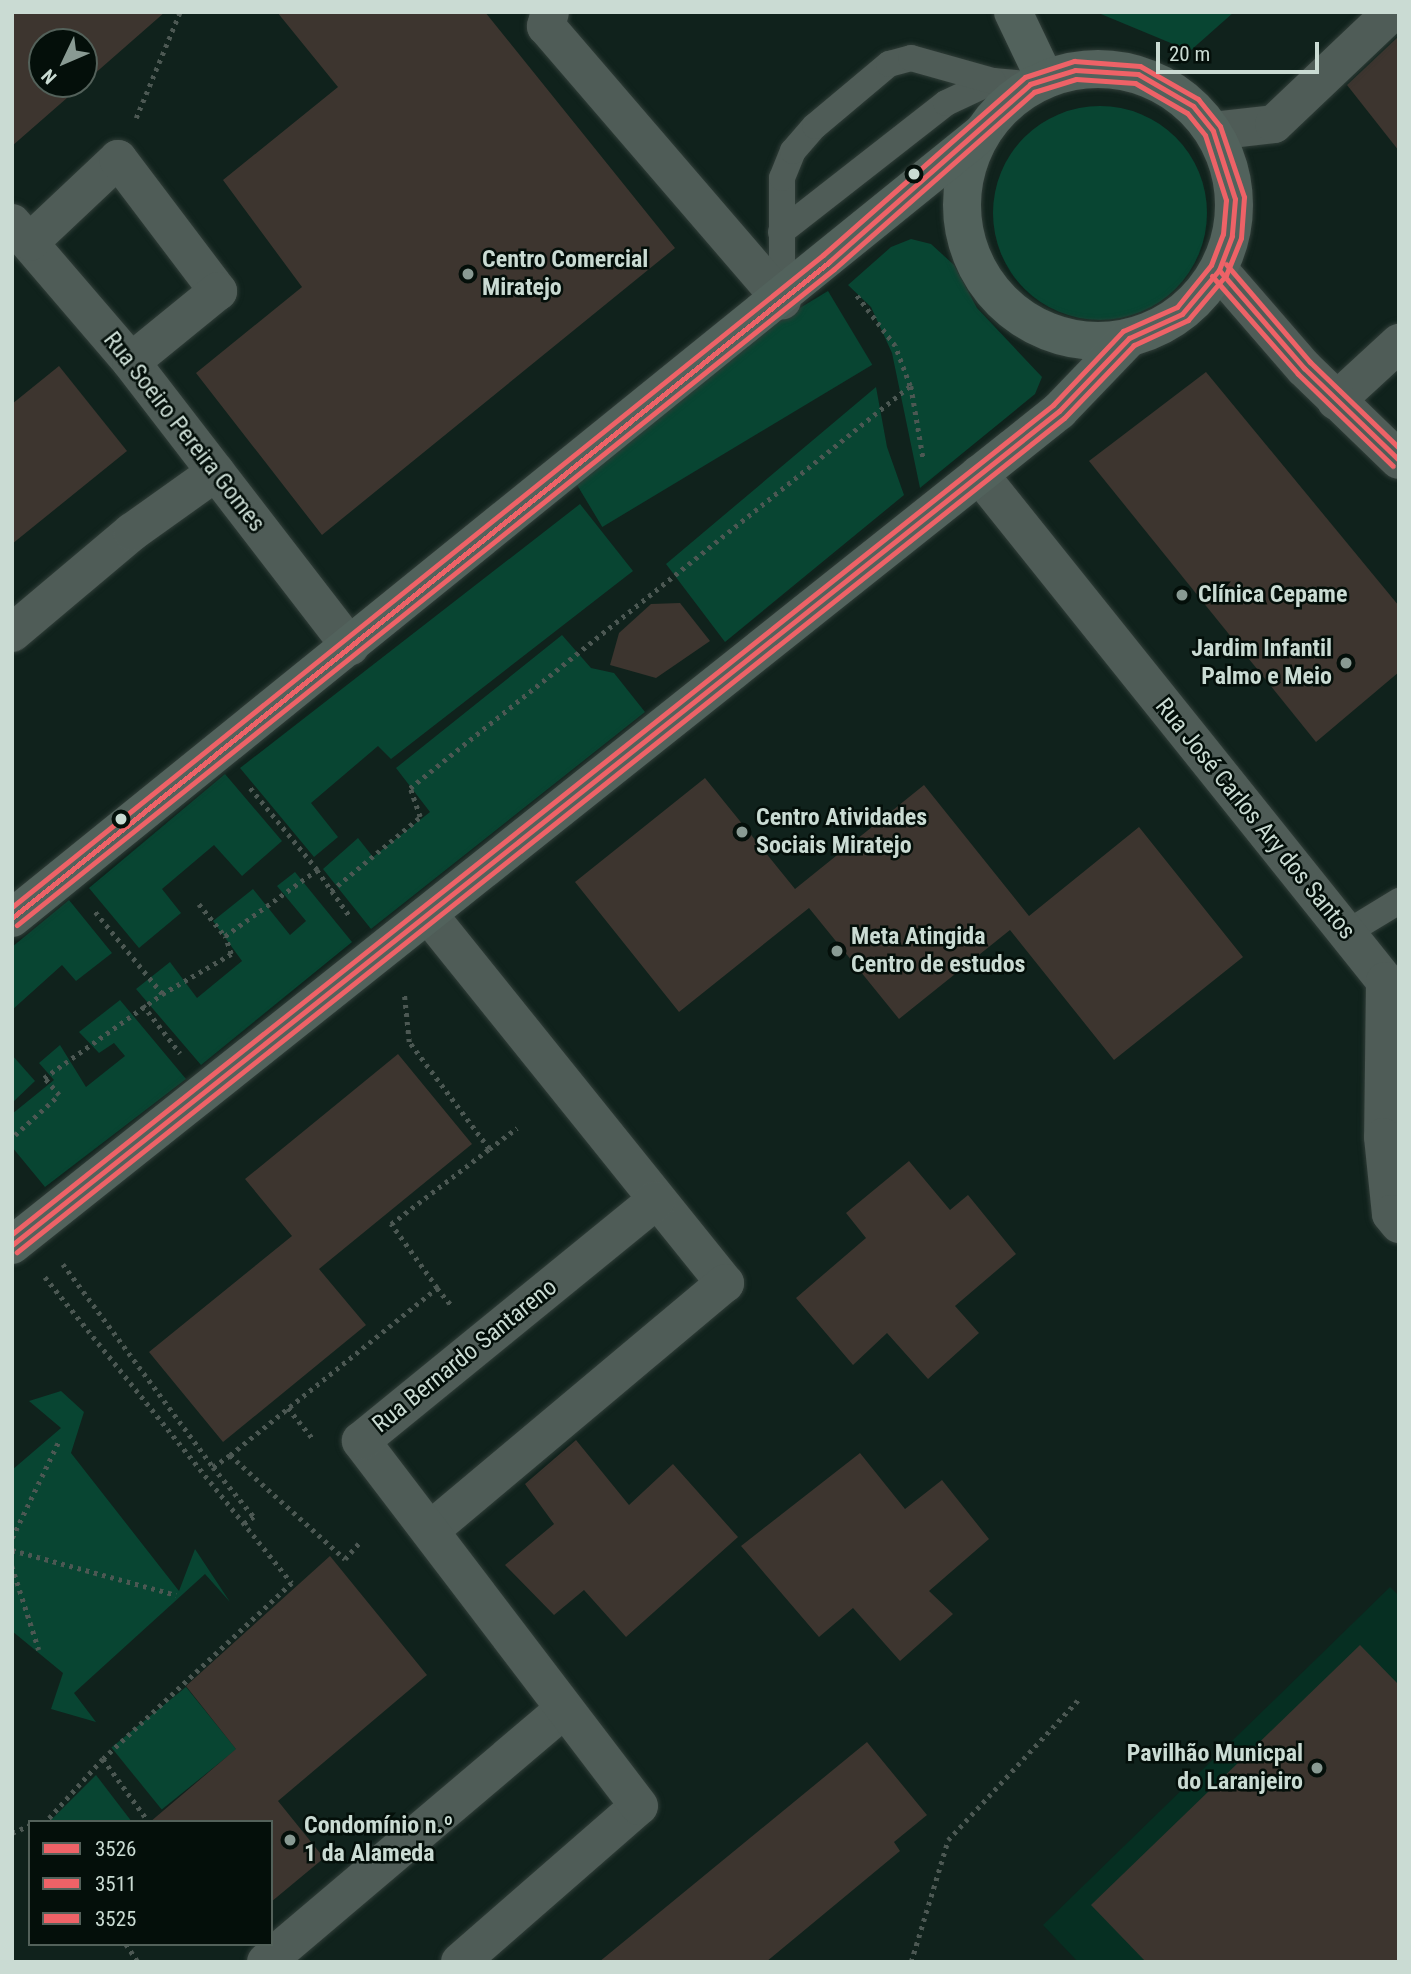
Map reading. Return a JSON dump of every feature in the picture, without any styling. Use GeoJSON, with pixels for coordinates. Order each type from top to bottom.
{"type":"FeatureCollection","features":[{"type":"Feature","properties":{"kind":"main road"},"geometry":{"type":"LineString","coordinates":[[1013,12],[1022,81]]}},
{"type":"Feature","properties":{"kind":"main road"},"geometry":{"type":"LineString","coordinates":[[1075,70],[1138,74],[1193,106],[1213,131],[1235,200],[1219,270],[1182,314],[1129,338],[1089,342],[1050,333],[1015,313],[987,284],[969,248],[961,208],[967,168],[983,132],[1022,81],[1075,70]]}},
{"type":"Feature","properties":{"kind":"main road"},"geometry":{"type":"LineString","coordinates":[[12,918],[829,262],[983,132]]}},
{"type":"Feature","properties":{"kind":"main road"},"geometry":{"type":"LineString","coordinates":[[12,1245],[1059,411],[1129,338]]}},
{"type":"Feature","properties":{"kind":"street"},"geometry":{"type":"LineString","coordinates":[[1213,131],[1274,124],[1392,12]]}},
{"type":"Feature","properties":{"kind":"street"},"geometry":{"type":"LineString","coordinates":[[544,17],[782,300]]}},
{"type":"Feature","properties":{"kind":"street"},"geometry":{"type":"LineString","coordinates":[[21,232],[118,159],[218,290],[131,362]]}},
{"type":"Feature","properties":{"kind":"street","name":"Rua Soeiro Pereira Gomes"},"geometry":{"type":"LineString","coordinates":[[21,232],[131,362],[350,646]]}},
{"type":"Feature","properties":{"kind":"street"},"geometry":{"type":"LineString","coordinates":[[1219,270],[1336,401],[1399,460]]}},
{"type":"Feature","properties":{"kind":"street"},"geometry":{"type":"LineString","coordinates":[[1336,401],[1399,343]]}},
{"type":"Feature","properties":{"kind":"street"},"geometry":{"type":"LineString","coordinates":[[12,633],[132,532],[216,472]]}},
{"type":"Feature","properties":{"kind":"street","name":"Rua José Carlos Ary dos Santos"},"geometry":{"type":"LineString","coordinates":[[979,474],[1385,981],[1383,1138],[1395,1219]]}},
{"type":"Feature","properties":{"kind":"street"},"geometry":{"type":"LineString","coordinates":[[428,914],[725,1283],[432,1528]]}},
{"type":"Feature","properties":{"kind":"street","name":"Rua Bernardo Santareno"},"geometry":{"type":"LineString","coordinates":[[460,1962],[639,1806],[563,1710],[432,1528],[361,1441],[656,1200]]}},
{"type":"Feature","properties":{"kind":"street"},"geometry":{"type":"LineString","coordinates":[[266,1962],[563,1710]]}},
{"type":"Feature","properties":{"kind":"lane"},"geometry":{"type":"LineString","coordinates":[[782,300],[782,178],[793,150],[889,65],[911,58],[936,61],[1022,81]]}},
{"type":"Feature","properties":{"kind":"lane"},"geometry":{"type":"LineString","coordinates":[[781,232],[946,103],[1022,81]]}},
{"type":"Feature","properties":{"kind":"lane"},"geometry":{"type":"LineString","coordinates":[[1348,932],[1399,901]]}},
{"type":"Feature","properties":{"kind":"path"},"geometry":{"type":"LineString","coordinates":[[118,159],[180,12]]}},
{"type":"Feature","properties":{"kind":"path"},"geometry":{"type":"LineString","coordinates":[[829,262],[895,346],[910,386],[922,463]]}},
{"type":"Feature","properties":{"kind":"path"},"geometry":{"type":"LineString","coordinates":[[331,891],[421,817],[410,789],[910,386]]}},
{"type":"Feature","properties":{"kind":"path"},"geometry":{"type":"LineString","coordinates":[[250,787],[317,870],[352,919]]}},
{"type":"Feature","properties":{"kind":"path"},"geometry":{"type":"LineString","coordinates":[[225,936],[317,870]]}},
{"type":"Feature","properties":{"kind":"path"},"geometry":{"type":"LineString","coordinates":[[64,876],[162,994]]}},
{"type":"Feature","properties":{"kind":"path"},"geometry":{"type":"LineString","coordinates":[[13,1134],[59,1095],[44,1078],[143,1005],[230,954],[225,936],[199,904]]}},
{"type":"Feature","properties":{"kind":"path"},"geometry":{"type":"LineString","coordinates":[[404,990],[409,1042],[489,1149]]}},
{"type":"Feature","properties":{"kind":"path"},"geometry":{"type":"LineString","coordinates":[[143,1005],[208,1089]]}},
{"type":"Feature","properties":{"kind":"path"},"geometry":{"type":"LineString","coordinates":[[214,1467],[437,1288],[391,1224],[517,1128]]}},
{"type":"Feature","properties":{"kind":"path"},"geometry":{"type":"LineString","coordinates":[[44,1820],[103,1759],[292,1583],[244,1524],[41,1271],[58,1258],[254,1517],[244,1524]]}},
{"type":"Feature","properties":{"kind":"path"},"geometry":{"type":"LineString","coordinates":[[288,1408],[318,1447]]}},
{"type":"Feature","properties":{"kind":"path"},"geometry":{"type":"LineString","coordinates":[[12,1538],[58,1443]]}},
{"type":"Feature","properties":{"kind":"path"},"geometry":{"type":"LineString","coordinates":[[230,1455],[345,1559],[359,1543]]}},
{"type":"Feature","properties":{"kind":"path"},"geometry":{"type":"LineString","coordinates":[[12,1550],[176,1595]]}},
{"type":"Feature","properties":{"kind":"path"},"geometry":{"type":"LineString","coordinates":[[12,1566],[39,1650]]}},
{"type":"Feature","properties":{"kind":"path"},"geometry":{"type":"LineString","coordinates":[[911,1962],[948,1840],[1079,1699]]}},
{"type":"Feature","properties":{"kind":"path"},"geometry":{"type":"LineString","coordinates":[[103,1759],[148,1820]]}},
{"type":"Feature","properties":{"kind":"path"},"geometry":{"type":"LineString","coordinates":[[12,1833],[28,1826]]}},
{"type":"Feature","properties":{"kind":"path"},"geometry":{"type":"LineString","coordinates":[[128,1946],[138,1962]]}},
{"type":"Feature","properties":{"kind":"shaded area"},"geometry":{"type":"Polygon","coordinates":[[[1096,12],[1234,12],[1190,51],[1096,12]]]}},
{"type":"Feature","properties":{"kind":"shaded area"},"geometry":{"type":"Polygon","coordinates":[[[1100,106],[1141,114],[1159,124],[1175,138],[1189,154],[1199,172],[1207,213],[1199,254],[1189,272],[1175,288],[1159,302],[1141,312],[1100,320],[1059,312],[1041,302],[1025,288],[1011,272],[1001,254],[993,213],[1001,172],[1011,154],[1025,138],[1041,124],[1059,114],[1100,106]]]}},
{"type":"Feature","properties":{"kind":"shaded area"},"geometry":{"type":"Polygon","coordinates":[[[911,239],[931,244],[954,265],[977,308],[1042,377],[1035,394],[920,488],[892,353],[871,307],[848,285],[891,247],[911,239]]]}},
{"type":"Feature","properties":{"kind":"shaded area"},"geometry":{"type":"Polygon","coordinates":[[[828,291],[872,365],[602,527],[558,453],[828,291]]]}},
{"type":"Feature","properties":{"kind":"shaded area"},"geometry":{"type":"Polygon","coordinates":[[[876,387],[887,447],[904,495],[725,642],[666,564],[876,387]]]}},
{"type":"Feature","properties":{"kind":"shaded area"},"geometry":{"type":"Polygon","coordinates":[[[580,504],[633,571],[391,759],[378,746],[311,803],[338,837],[314,857],[240,768],[580,504]]]}},
{"type":"Feature","properties":{"kind":"shaded area"},"geometry":{"type":"Polygon","coordinates":[[[562,635],[591,668],[614,673],[645,712],[371,929],[323,869],[358,838],[373,857],[430,812],[396,768],[562,635]]]}},
{"type":"Feature","properties":{"kind":"shaded area"},"geometry":{"type":"Polygon","coordinates":[[[225,774],[282,841],[242,876],[214,845],[162,889],[181,913],[139,948],[89,888],[225,774]]]}},
{"type":"Feature","properties":{"kind":"shaded area"},"geometry":{"type":"Polygon","coordinates":[[[295,872],[352,942],[201,1065],[136,989],[170,962],[197,998],[242,961],[213,921],[253,889],[290,935],[306,921],[277,886],[295,872]]]}},
{"type":"Feature","properties":{"kind":"shaded area"},"geometry":{"type":"Polygon","coordinates":[[[69,900],[112,953],[76,981],[62,965],[12,1010],[12,947],[69,900]]]}},
{"type":"Feature","properties":{"kind":"shaded area"},"geometry":{"type":"Polygon","coordinates":[[[120,1000],[186,1079],[45,1187],[12,1147],[12,1114],[54,1080],[39,1063],[60,1045],[86,1087],[125,1056],[114,1043],[99,1053],[79,1032],[120,1000]]]}},
{"type":"Feature","properties":{"kind":"shaded area"},"geometry":{"type":"Polygon","coordinates":[[[12,1055],[35,1081],[13,1102],[12,1101],[12,1055]]]}},
{"type":"Feature","properties":{"kind":"shaded area"},"geometry":{"type":"Polygon","coordinates":[[[61,1391],[84,1412],[71,1453],[179,1591],[195,1549],[230,1602],[205,1574],[74,1693],[96,1722],[51,1709],[63,1673],[12,1631],[12,1470],[61,1428],[29,1401],[61,1391]]]}},
{"type":"Feature","properties":{"kind":"shaded area","name":"Pavilhão Municpal do Laranjeiro"},"geometry":{"type":"Polygon","coordinates":[[[1390,1587],[1399,1596],[1399,1962],[1078,1962],[1043,1925],[1390,1587]]]}},
{"type":"Feature","properties":{"kind":"shaded area"},"geometry":{"type":"Polygon","coordinates":[[[186,1687],[236,1749],[162,1810],[111,1747],[186,1687]]]}},
{"type":"Feature","properties":{"kind":"shaded area"},"geometry":{"type":"Polygon","coordinates":[[[96,1775],[130,1820],[51,1820],[96,1775]]]}},
{"type":"Feature","properties":{"kind":"building"},"geometry":{"type":"Polygon","coordinates":[[[12,12],[165,12],[98,71],[98,28],[28,28],[28,98],[67,98],[12,146],[12,12]]]}},
{"type":"Feature","properties":{"kind":"building","name":"Centro Comercial Miratejo"},"geometry":{"type":"Polygon","coordinates":[[[277,12],[485,12],[675,248],[322,535],[196,373],[302,287],[223,180],[338,87],[277,12]]]}},
{"type":"Feature","properties":{"kind":"building"},"geometry":{"type":"Polygon","coordinates":[[[1399,36],[1399,151],[1347,85],[1399,36]]]}},
{"type":"Feature","properties":{"kind":"building"},"geometry":{"type":"Polygon","coordinates":[[[59,366],[127,451],[12,544],[12,404],[59,366]]]}},
{"type":"Feature","properties":{"kind":"building"},"geometry":{"type":"Polygon","coordinates":[[[1206,372],[1399,606],[1399,672],[1316,742],[1089,461],[1206,372]]]}},
{"type":"Feature","properties":{"kind":"building"},"geometry":{"type":"Polygon","coordinates":[[[680,603],[710,641],[656,678],[610,665],[619,633],[651,604],[680,603]]]}},
{"type":"Feature","properties":{"kind":"building"},"geometry":{"type":"Polygon","coordinates":[[[705,778],[795,889],[924,785],[1029,916],[1139,827],[1243,957],[1114,1060],[1010,930],[899,1019],[809,908],[679,1012],[575,882],[705,778]]]}},
{"type":"Feature","properties":{"kind":"building"},"geometry":{"type":"Polygon","coordinates":[[[398,1054],[472,1144],[319,1269],[366,1325],[223,1442],[149,1352],[292,1236],[245,1179],[398,1054]]]}},
{"type":"Feature","properties":{"kind":"building"},"geometry":{"type":"Polygon","coordinates":[[[909,1161],[950,1210],[968,1195],[1016,1254],[955,1306],[979,1333],[928,1379],[887,1333],[853,1365],[796,1298],[866,1238],[846,1213],[909,1161]]]}},
{"type":"Feature","properties":{"kind":"building"},"geometry":{"type":"Polygon","coordinates":[[[576,1440],[629,1505],[673,1464],[738,1537],[626,1637],[584,1590],[554,1615],[505,1565],[554,1524],[525,1484],[576,1440]]]}},
{"type":"Feature","properties":{"kind":"building"},"geometry":{"type":"Polygon","coordinates":[[[860,1453],[905,1509],[942,1480],[989,1539],[929,1591],[953,1614],[900,1661],[853,1608],[819,1637],[741,1546],[860,1453]]]}},
{"type":"Feature","properties":{"kind":"building"},"geometry":{"type":"Polygon","coordinates":[[[330,1556],[427,1675],[278,1801],[324,1858],[273,1900],[273,1820],[152,1820],[236,1749],[186,1686],[330,1556]]]}},
{"type":"Feature","properties":{"kind":"building","name":"Pavilhão Municpal do Laranjeiro"},"geometry":{"type":"Polygon","coordinates":[[[1360,1645],[1399,1685],[1399,1962],[1146,1962],[1091,1905],[1360,1645]]]}},
{"type":"Feature","properties":{"kind":"building"},"geometry":{"type":"Polygon","coordinates":[[[867,1742],[927,1815],[894,1842],[900,1851],[766,1962],[599,1962],[867,1742]]]}},
{"type":"Feature","properties":{"kind":"transit line","name":"3525"},"geometry":{"type":"LineString","coordinates":[[12,907],[823,255],[1025,77],[1074,61],[1140,66],[1198,99],[1220,126],[1244,197],[1241,238],[1226,275],[1188,320],[1134,345],[1064,418],[17,1252]]}},
{"type":"Feature","properties":{"kind":"transit line","name":"3526"},"geometry":{"type":"LineString","coordinates":[[12,918],[829,262],[1030,84],[1075,70],[1138,74],[1193,106],[1213,131],[1235,199],[1232,236],[1219,270],[1182,314],[1129,338],[1059,411],[12,1245]]}},
{"type":"Feature","properties":{"kind":"transit line","name":"3511"},"geometry":{"type":"LineString","coordinates":[[12,1234],[1053,405],[1123,331],[1177,307],[1211,265],[1223,234],[1226,200],[1205,135],[1187,113],[1135,83],[1076,79],[1034,92],[834,269],[17,925]]}},
{"type":"Feature","properties":{"kind":"transit line","name":"3525"},"geometry":{"type":"LineString","coordinates":[[1226,264],[1310,362],[1399,448]]}},
{"type":"Feature","properties":{"kind":"transit line","name":"3526"},"geometry":{"type":"LineString","coordinates":[[1219,270],[1304,368],[1399,460]]}},
{"type":"Feature","properties":{"kind":"transit line","name":"3511"},"geometry":{"type":"LineString","coordinates":[[1212,276],[1298,374],[1393,466]]}},
{"type":"Feature","properties":{"kind":"place","name":"Centro Comercial Miratejo"},"geometry":{"type":"Point","coordinates":[468,274]}},
{"type":"Feature","properties":{"kind":"place","name":"Clínica Cepame"},"geometry":{"type":"Point","coordinates":[1182,595]}},
{"type":"Feature","properties":{"kind":"place","name":"Jardim Infantil Palmo e Meio"},"geometry":{"type":"Point","coordinates":[1346,663]}},
{"type":"Feature","properties":{"kind":"place","name":"Centro Atividades Sociais Miratejo"},"geometry":{"type":"Point","coordinates":[742,832]}},
{"type":"Feature","properties":{"kind":"place","name":"Meta Atingida Centro de estudos"},"geometry":{"type":"Point","coordinates":[837,951]}},
{"type":"Feature","properties":{"kind":"place","name":"Pavilhão Municpal do Laranjeiro"},"geometry":{"type":"Point","coordinates":[1317,1768]}},
{"type":"Feature","properties":{"kind":"place","name":"Condomínio n.º 1 da Alameda"},"geometry":{"type":"Point","coordinates":[290,1840]}}]}
